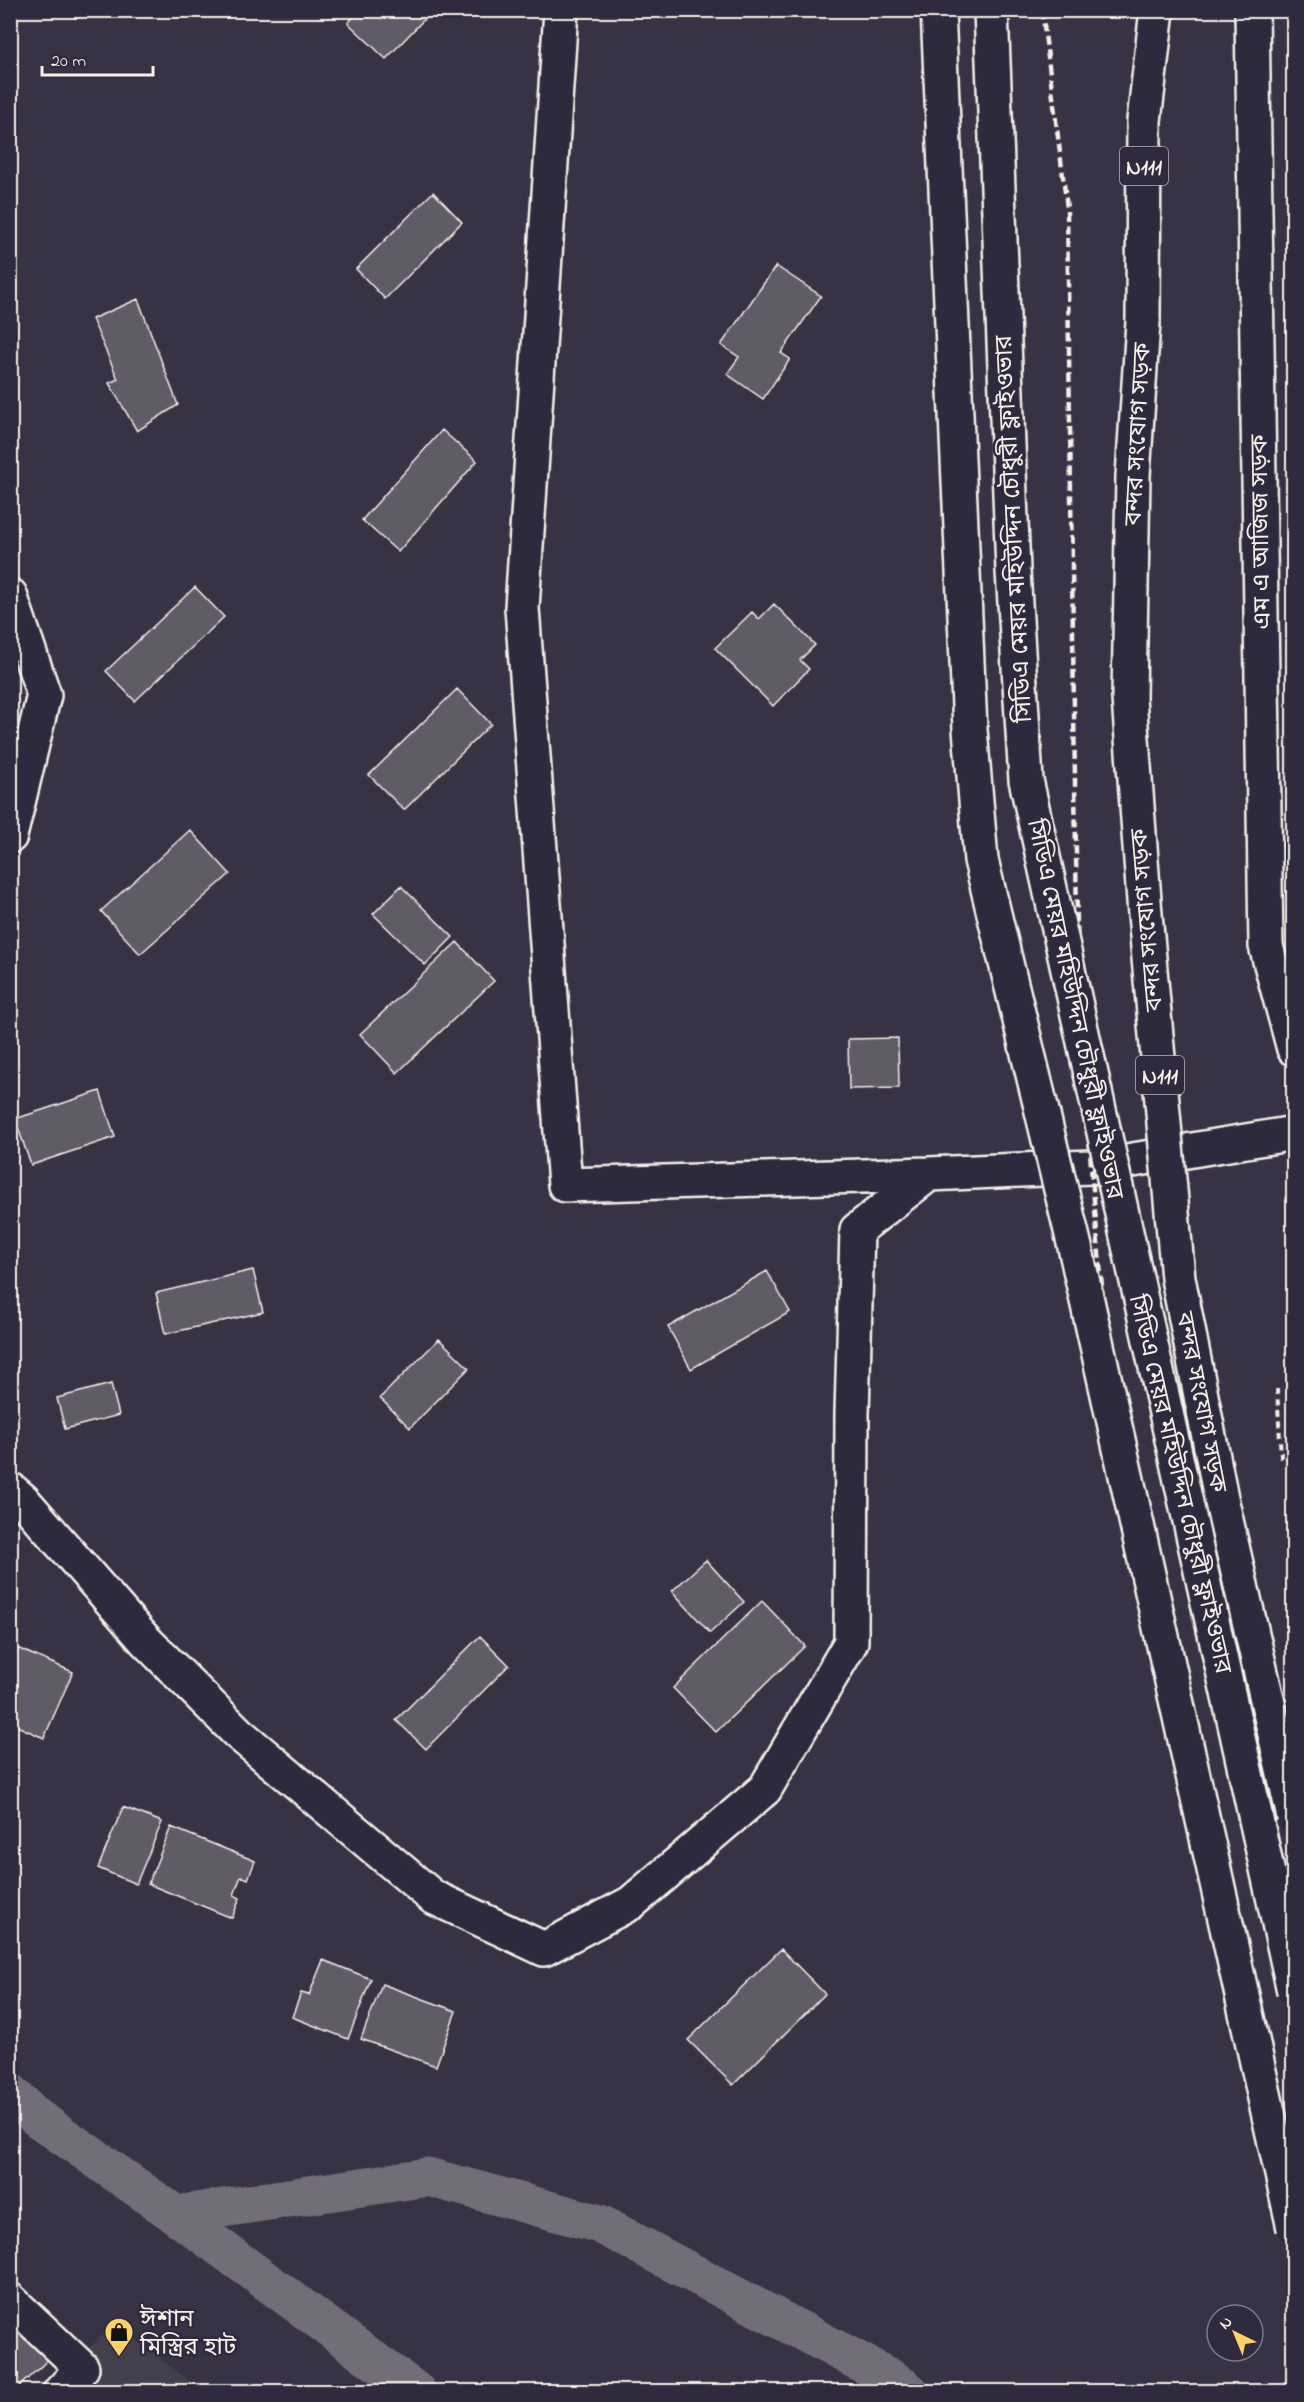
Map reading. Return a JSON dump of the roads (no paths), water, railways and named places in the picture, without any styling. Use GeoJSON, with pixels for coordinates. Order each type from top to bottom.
{"type":"FeatureCollection","features":[{"type":"Feature","properties":{"kind":"main road"},"geometry":{"type":"LineString","coordinates":[[561,10],[522,608],[566,1185],[1091,1167],[1293,1133]]}},
{"type":"Feature","properties":{"kind":"main road"},"geometry":{"type":"LineString","coordinates":[[938,10],[970,729],[981,860],[1076,1247],[1293,2228]]}},
{"type":"Feature","properties":{"kind":"main road","name":"সিডিএ মেয়র মহিউদ্দিন চৌধুরী ফ্লাইওভার"},"geometry":{"type":"LineString","coordinates":[[992,10],[1013,571],[1026,780],[1293,1991]]}},
{"type":"Feature","properties":{"kind":"main road","name":"বন্দর সংযোগ সড়ক"},"geometry":{"type":"LineString","coordinates":[[1157,10],[1144,121],[1143,322],[1133,476],[1129,698],[1144,914],[1178,1278],[1221,1498],[1293,1817]]}},
{"type":"Feature","properties":{"kind":"main road","name":"এম এ আজিজ সড়ক"},"geometry":{"type":"LineString","coordinates":[[1252,10],[1266,946],[1293,1049]]}},
{"type":"Feature","properties":{"kind":"main road"},"geometry":{"type":"LineString","coordinates":[[10,595],[44,695],[10,836]]}},
{"type":"Feature","properties":{"kind":"main road"},"geometry":{"type":"LineString","coordinates":[[10,1489],[23,1500],[145,1640],[238,1733],[433,1897],[544,1949],[631,1903],[765,1789],[851,1642],[852,1414],[857,1230],[929,1174]]}},
{"type":"Feature","properties":{"kind":"main road"},"geometry":{"type":"LineString","coordinates":[[10,2300],[82,2368],[60,2391]]}},
{"type":"Feature","properties":{"kind":"waterway"},"geometry":{"type":"LineString","coordinates":[[10,2092],[36,2117],[176,2215],[428,2177],[600,2224],[894,2380],[910,2392]]}},
{"type":"Feature","properties":{"kind":"waterway"},"geometry":{"type":"LineString","coordinates":[[176,2215],[417,2392]]}},
{"type":"Feature","properties":{"kind":"railway"},"geometry":{"type":"LineString","coordinates":[[1042,10],[1067,208],[1077,925],[1091,1167],[1125,1536],[1212,1897],[1294,2214]]}},
{"type":"Feature","properties":{"kind":"place","name":"ঈশান মিস্ত্রির হাট"},"geometry":{"type":"Point","coordinates":[119,2358]}}]}
